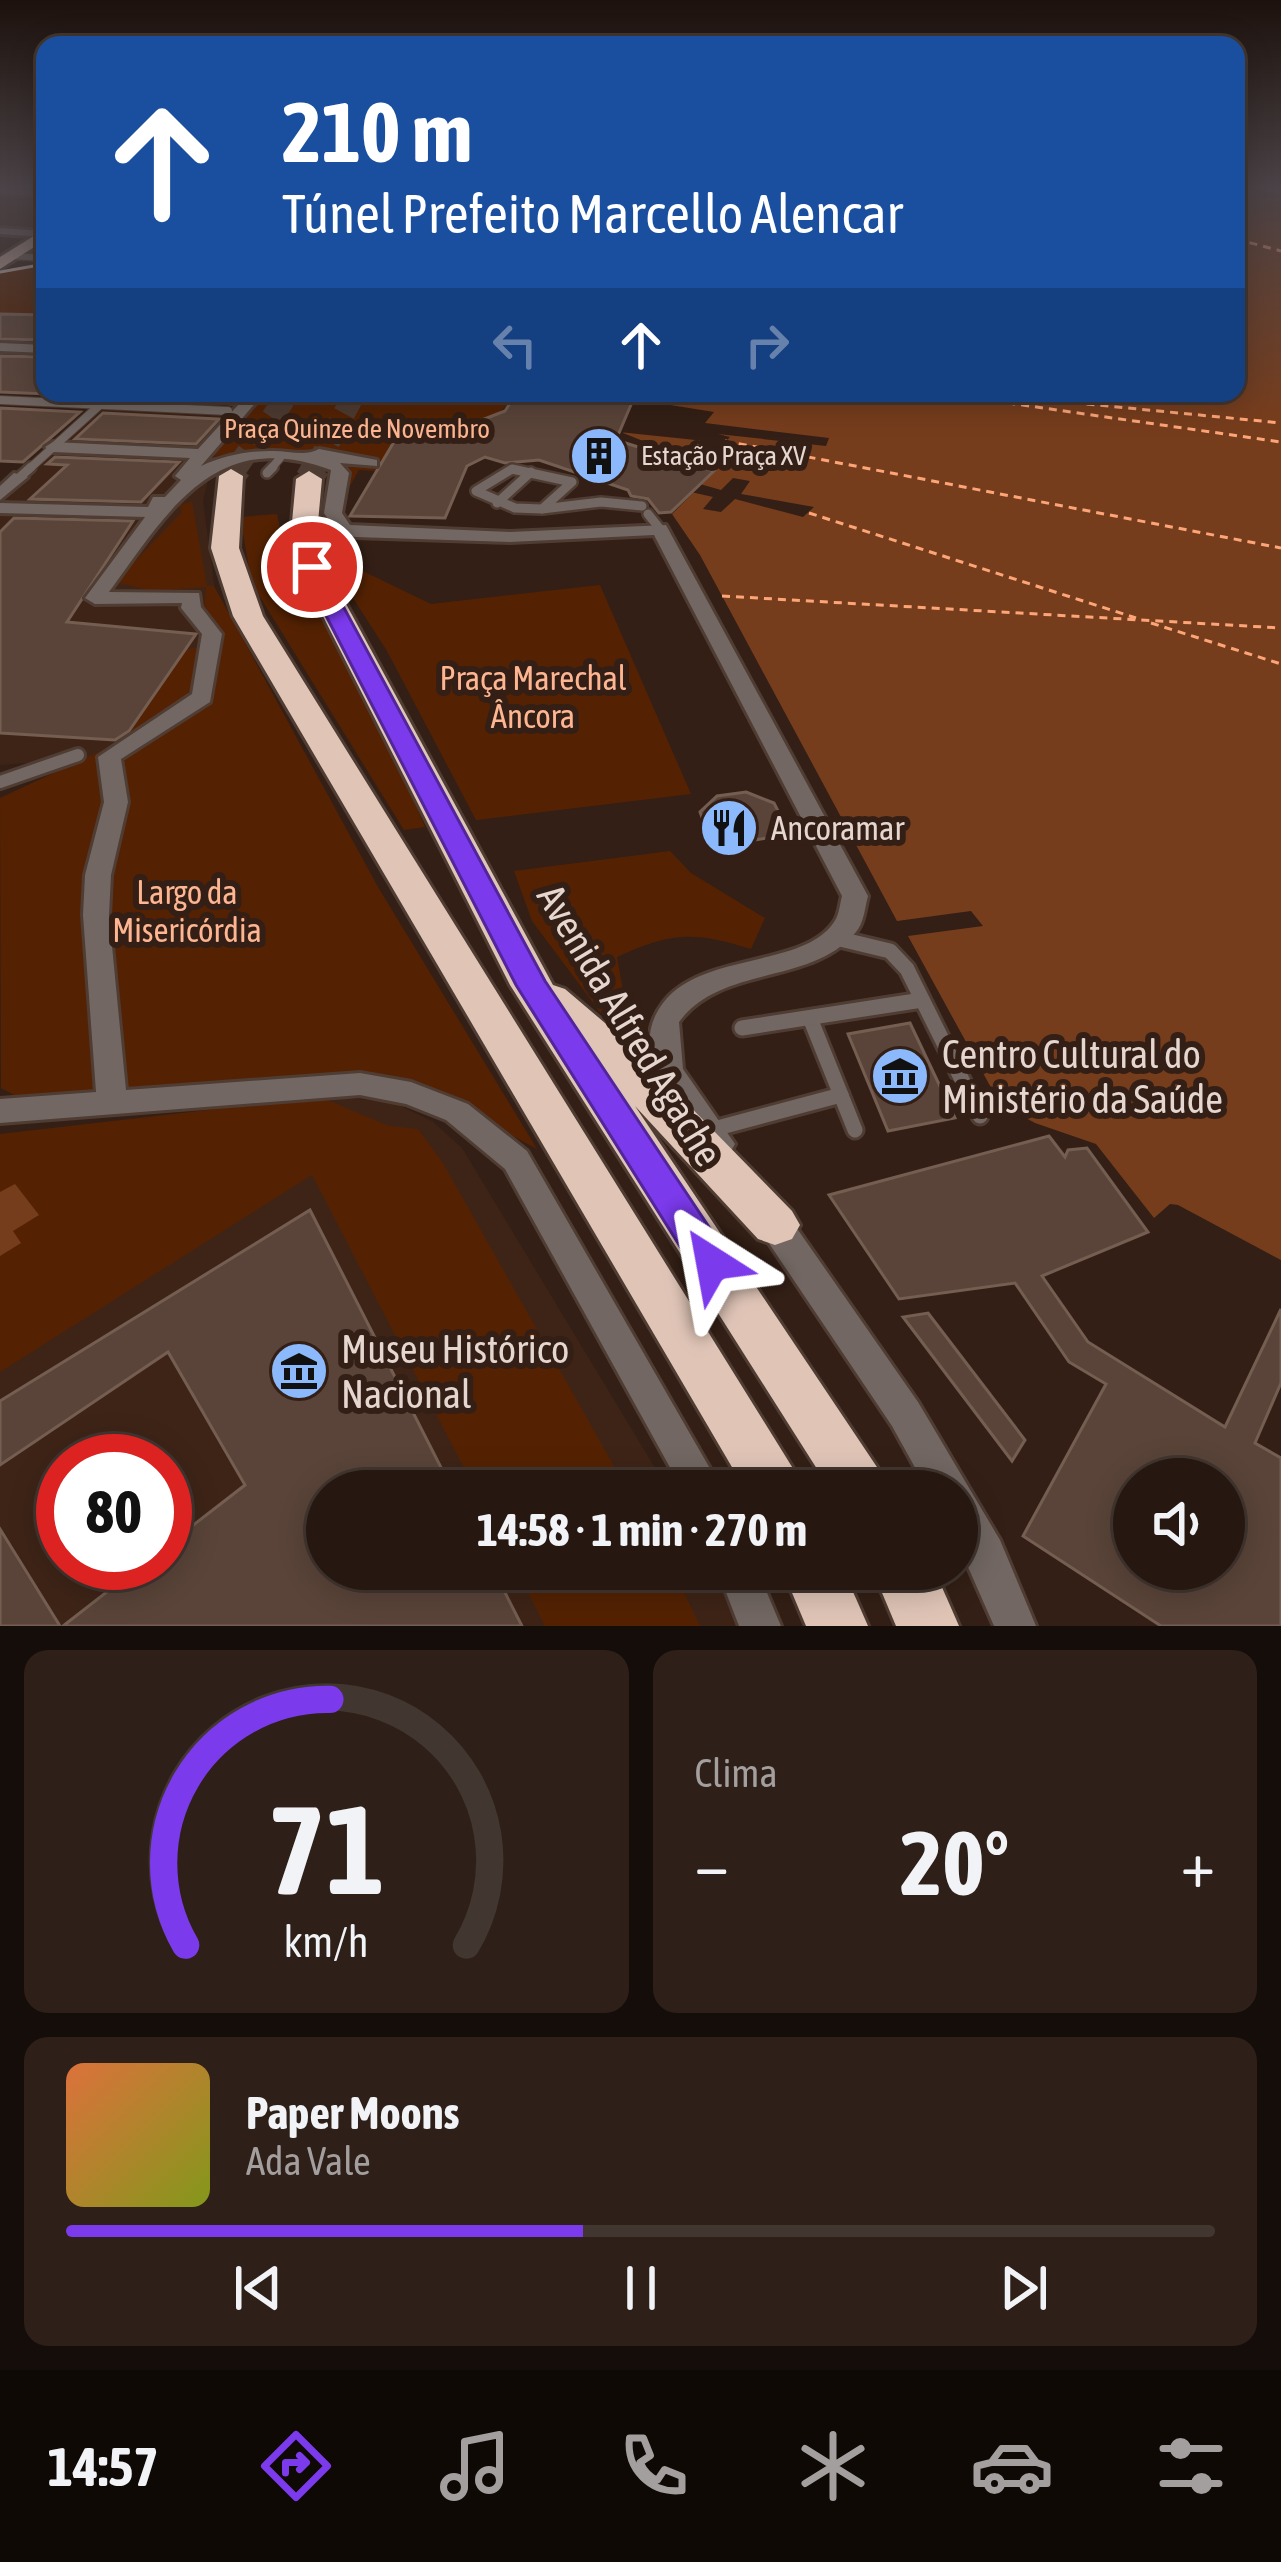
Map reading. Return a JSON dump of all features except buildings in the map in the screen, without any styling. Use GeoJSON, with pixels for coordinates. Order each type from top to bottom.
{"type":"FeatureCollection","features":[{"type":"Feature","properties":{"kind":"highway"},"geometry":{"type":"LineString","coordinates":[[232,476],[225,548],[248,616],[765,1470]]}},
{"type":"Feature","properties":{"kind":"highway","name":"Avenida Alfred Agache"},"geometry":{"type":"LineString","coordinates":[[310,478],[304,533],[312,567],[531,985],[850,1470]]}},
{"type":"Feature","properties":{"kind":"highway"},"geometry":{"type":"LineString","coordinates":[[531,985],[612,1048],[701,1154],[775,1225]]}},
{"type":"Feature","properties":{"kind":"highway"},"geometry":{"type":"LineString","coordinates":[[821,1590],[837,1626]]}},
{"type":"Feature","properties":{"kind":"highway"},"geometry":{"type":"LineString","coordinates":[[912,1590],[928,1626]]}},
{"type":"Feature","properties":{"kind":"street"},"geometry":{"type":"LineString","coordinates":[[0,347],[36,349]]}},
{"type":"Feature","properties":{"kind":"street"},"geometry":{"type":"LineString","coordinates":[[112,1103],[96,915],[98,875],[116,802],[109,757],[202,697],[212,634],[191,608],[192,597],[95,598],[198,453],[248,402]]}},
{"type":"Feature","properties":{"kind":"street"},"geometry":{"type":"LineString","coordinates":[[53,447],[293,452],[370,463]]}},
{"type":"Feature","properties":{"kind":"street"},"geometry":{"type":"LineString","coordinates":[[0,508],[153,512],[208,469],[337,466],[341,473],[333,513],[343,529],[356,532],[510,537],[650,516],[855,896],[855,920],[840,939],[714,978],[689,993],[663,1034],[671,1071],[937,1470]]}},
{"type":"Feature","properties":{"kind":"street"},"geometry":{"type":"LineString","coordinates":[[0,476],[20,477]]}},
{"type":"Feature","properties":{"kind":"street"},"geometry":{"type":"LineString","coordinates":[[0,495],[20,477]]}},
{"type":"Feature","properties":{"kind":"street"},"geometry":{"type":"LineString","coordinates":[[0,1111],[360,1084],[411,1093],[457,1112],[516,1160],[692,1470]]}},
{"type":"Feature","properties":{"kind":"street"},"geometry":{"type":"LineString","coordinates":[[978,1540],[1015,1626]]}},
{"type":"Feature","properties":{"kind":"street"},"geometry":{"type":"LineString","coordinates":[[745,1590],[760,1626]]}},
{"type":"Feature","properties":{"kind":"lane"},"geometry":{"type":"LineString","coordinates":[[0,400],[36,402]]}},
{"type":"Feature","properties":{"kind":"lane"},"geometry":{"type":"LineString","coordinates":[[40,402],[228,411]]}},
{"type":"Feature","properties":{"kind":"lane"},"geometry":{"type":"LineString","coordinates":[[20,477],[103,402]]}},
{"type":"Feature","properties":{"kind":"lane"},"geometry":{"type":"LineString","coordinates":[[540,510],[572,482],[512,469],[479,487],[479,494],[496,503],[540,510],[650,516]]}},
{"type":"Feature","properties":{"kind":"lane"},"geometry":{"type":"LineString","coordinates":[[496,503],[531,472]]}},
{"type":"Feature","properties":{"kind":"lane"},"geometry":{"type":"LineString","coordinates":[[0,782],[78,755]]}},
{"type":"Feature","properties":{"kind":"lane"},"geometry":{"type":"LineString","coordinates":[[840,939],[890,951],[907,969],[980,1116]]}},
{"type":"Feature","properties":{"kind":"lane"},"geometry":{"type":"LineString","coordinates":[[742,1028],[922,1000]]}},
{"type":"Feature","properties":{"kind":"lane"},"geometry":{"type":"LineString","coordinates":[[810,1018],[855,1130]]}},
{"type":"Feature","properties":{"kind":"lane"},"geometry":{"type":"LineString","coordinates":[[709,1130],[841,1095]]}},
{"type":"Feature","properties":{"kind":"shaded area"},"geometry":{"type":"Polygon","coordinates":[[[1245,263],[1281,263],[1281,1260],[1178,1205],[1170,1204],[1154,1218],[1096,1144],[1035,1123],[1000,1104],[908,936],[983,926],[971,911],[897,921],[700,555],[672,514],[716,470],[623,433],[634,402],[1245,402],[1245,263]]]}},
{"type":"Feature","properties":{"kind":"shaded area"},"geometry":{"type":"Polygon","coordinates":[[[116,402],[261,402],[211,467],[203,501],[215,592],[257,694],[105,757],[0,765],[0,514],[10,504],[1,501],[102,409],[229,414],[233,409],[116,402]]]}},
{"type":"Feature","properties":{"kind":"shaded area","name":"Museu Histórico Nacional"},"geometry":{"type":"Polygon","coordinates":[[[322,1095],[394,1103],[432,1121],[462,1148],[656,1470],[306,1470],[306,1590],[724,1590],[737,1626],[0,1626],[0,1138],[322,1095]]]}},
{"type":"Feature","properties":{"kind":"shaded area"},"geometry":{"type":"Polygon","coordinates":[[[15,1184],[39,1215],[13,1231],[21,1243],[0,1256],[0,1192],[15,1184]]]}},
{"type":"Feature","properties":{"kind":"green space"},"geometry":{"type":"Polygon","coordinates":[[[36,267],[36,315],[0,314],[0,273],[36,267]]]}},
{"type":"Feature","properties":{"kind":"green space","name":"Praça Quinze de Novembro"},"geometry":{"type":"Polygon","coordinates":[[[241,402],[510,402],[493,416],[464,427],[401,430],[376,471],[359,470],[346,493],[347,470],[327,458],[195,455],[241,402]]]}},
{"type":"Feature","properties":{"kind":"green space","name":"Largo da Misericórdia"},"geometry":{"type":"Polygon","coordinates":[[[192,502],[207,586],[214,586],[378,887],[537,1149],[429,1091],[363,1077],[18,1097],[1,1088],[0,798],[122,741],[186,649],[220,645],[217,625],[204,615],[206,587],[153,591],[115,582],[182,512],[179,505],[192,502]]]}},
{"type":"Feature","properties":{"kind":"green space"},"geometry":{"type":"Polygon","coordinates":[[[277,514],[288,566],[373,704],[425,827],[404,830],[252,584],[240,517],[277,514]]]}},
{"type":"Feature","properties":{"kind":"green space","name":"Praça Marechal Âncora"},"geometry":{"type":"Polygon","coordinates":[[[326,537],[346,563],[431,604],[600,585],[691,794],[476,820],[387,651],[333,567],[326,537]]]}},
{"type":"Feature","properties":{"kind":"green space"},"geometry":{"type":"Polygon","coordinates":[[[670,851],[691,873],[765,918],[751,949],[683,937],[617,957],[623,991],[647,1013],[641,1067],[532,921],[514,871],[670,851]]]}},
{"type":"Feature","properties":{"kind":"green space"},"geometry":{"type":"Polygon","coordinates":[[[320,1097],[389,1126],[418,1129],[443,1163],[616,1470],[465,1470],[312,1175],[0,1372],[0,1134],[320,1097]]]}},
{"type":"Feature","properties":{"kind":"green space"},"geometry":{"type":"Polygon","coordinates":[[[527,1590],[683,1590],[700,1626],[545,1626],[527,1590]]]}},
{"type":"Feature","properties":{"kind":"pier"},"geometry":{"type":"Polygon","coordinates":[[[632,402],[652,402],[714,412],[705,423],[829,438],[826,446],[718,434],[730,437],[719,449],[702,447],[705,441],[619,432],[632,402]]]}},
{"type":"Feature","properties":{"kind":"pier"},"geometry":{"type":"Polygon","coordinates":[[[733,478],[750,481],[741,494],[814,507],[803,517],[735,499],[721,512],[703,509],[713,497],[691,492],[700,484],[721,490],[733,478]]]}},
{"type":"Feature","properties":{"kind":"ferry route"},"geometry":{"type":"LineString","coordinates":[[1001,402],[1281,442]]}},
{"type":"Feature","properties":{"kind":"ferry route"},"geometry":{"type":"LineString","coordinates":[[1067,402],[1281,423]]}},
{"type":"Feature","properties":{"kind":"ferry route"},"geometry":{"type":"LineString","coordinates":[[725,441],[1281,548]]}},
{"type":"Feature","properties":{"kind":"ferry route"},"geometry":{"type":"LineString","coordinates":[[809,513],[1136,618]]}},
{"type":"Feature","properties":{"kind":"ferry route"},"geometry":{"type":"LineString","coordinates":[[722,596],[1281,628]]}},
{"type":"Feature","properties":{"kind":"ferry route"},"geometry":{"type":"LineString","coordinates":[[1151,623],[1281,664]]}},
{"type":"Feature","properties":{"kind":"tunnel"},"geometry":{"type":"LineString","coordinates":[[235,470],[283,402]]}},
{"type":"Feature","properties":{"kind":"tunnel"},"geometry":{"type":"LineString","coordinates":[[314,470],[350,402]]}},
{"type":"Feature","properties":{"kind":"tunnel"},"geometry":{"type":"LineString","coordinates":[[231,476],[238,467]]}},
{"type":"Feature","properties":{"kind":"tunnel"},"geometry":{"type":"LineString","coordinates":[[309,479],[316,467]]}},
{"type":"Feature","properties":{"kind":"tram line"},"geometry":{"type":"LineString","coordinates":[[0,272],[36,266]]}},
{"type":"Feature","properties":{"kind":"place","name":"Estação Praça XV"},"geometry":{"type":"Point","coordinates":[599,456]}},
{"type":"Feature","properties":{"kind":"place","name":"Ancoramar"},"geometry":{"type":"Point","coordinates":[729,828]}},
{"type":"Feature","properties":{"kind":"place","name":"Centro Cultural do Ministério da Saúde"},"geometry":{"type":"Point","coordinates":[900,1076]}},
{"type":"Feature","properties":{"kind":"place","name":"Museu Histórico Nacional"},"geometry":{"type":"Point","coordinates":[299,1371]}},
{"type":"Feature","properties":{"kind":"route"},"geometry":{"type":"LineString","coordinates":[[312,567],[531,985],[712,1263]]}}]}
